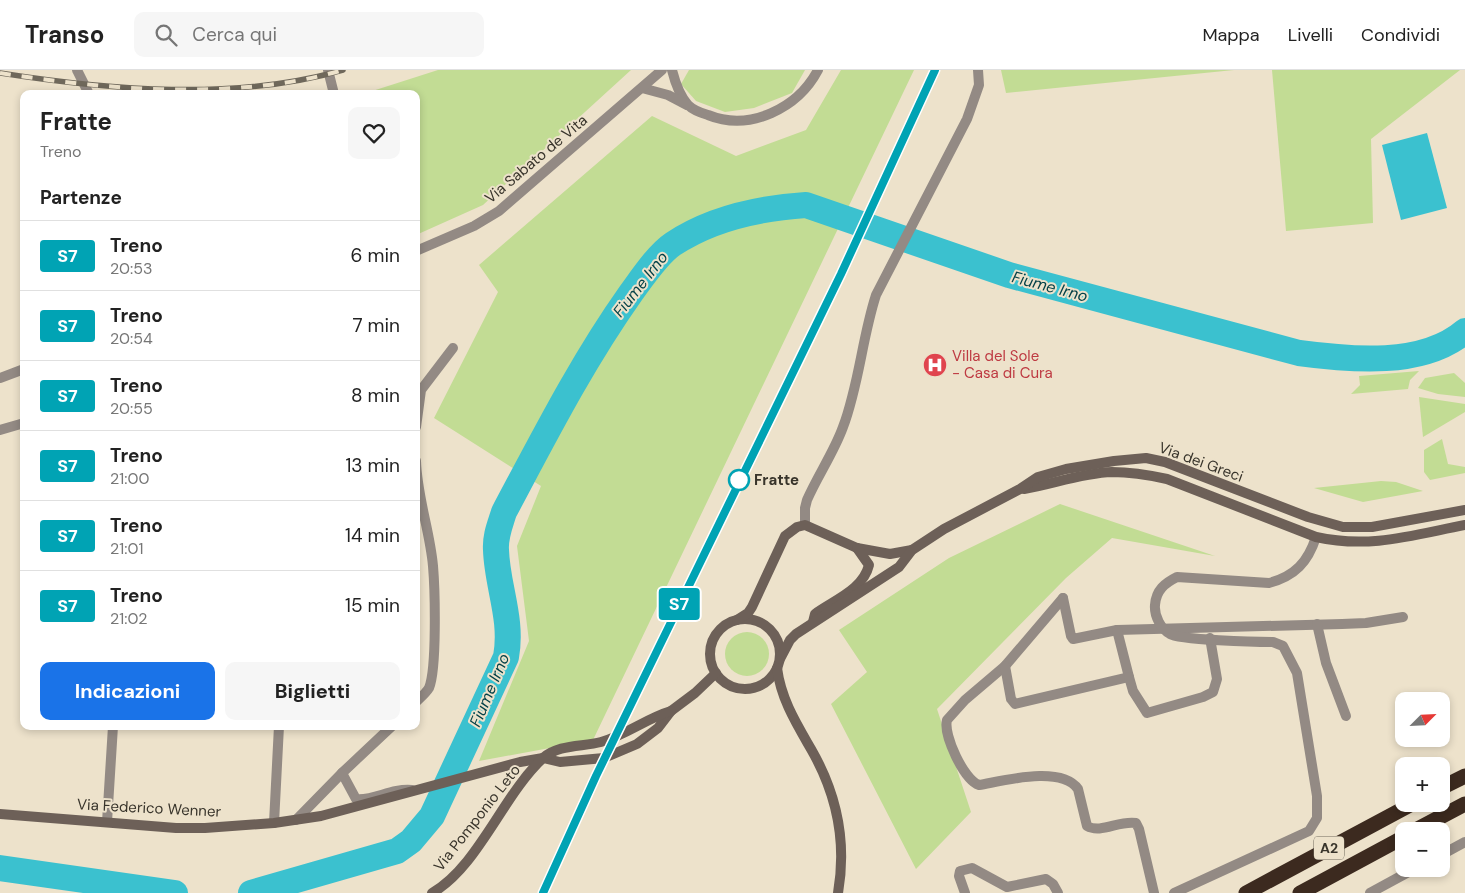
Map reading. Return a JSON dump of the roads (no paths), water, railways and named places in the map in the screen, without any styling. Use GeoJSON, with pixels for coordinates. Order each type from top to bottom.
{"type":"FeatureCollection","features":[{"type":"Feature","properties":{"kind":"highway"},"geometry":{"type":"LineString","coordinates":[[1450,784],[1465,776]]}},
{"type":"Feature","properties":{"kind":"highway"},"geometry":{"type":"LineString","coordinates":[[1431,822],[1465,804]]}},
{"type":"Feature","properties":{"kind":"highway","name":"A2"},"geometry":{"type":"LineString","coordinates":[[1246,893],[1397,812]]}},
{"type":"Feature","properties":{"kind":"highway","name":"A2"},"geometry":{"type":"LineString","coordinates":[[1300,893],[1395,842]]}},
{"type":"Feature","properties":{"kind":"main road","name":"Via dei Greci"},"geometry":{"type":"LineString","coordinates":[[778,664],[790,640],[813,622],[899,567],[912,550],[966,516],[1020,489],[1038,477],[1066,468],[1146,458],[1165,462],[1308,517],[1343,527],[1372,527],[1465,510]]}},
{"type":"Feature","properties":{"kind":"main road","name":"Via dei Greci"},"geometry":{"type":"LineString","coordinates":[[1020,489],[1074,477],[1112,472],[1167,479],[1316,537],[1341,542],[1362,543],[1465,525]]}},
{"type":"Feature","properties":{"kind":"main road","name":"Via dei Greci"},"geometry":{"type":"LineString","coordinates":[[805,524],[858,548],[890,554],[912,550]]}},
{"type":"Feature","properties":{"kind":"main road"},"geometry":{"type":"LineString","coordinates":[[778,664],[763,684],[743,688],[723,680],[716,673],[712,663],[713,641],[719,631],[748,613],[785,536],[797,527],[805,524]]}},
{"type":"Feature","properties":{"kind":"main road","name":"Via dei Greci"},"geometry":{"type":"LineString","coordinates":[[813,622],[815,614],[854,588],[866,576],[869,565],[858,548]]}},
{"type":"Feature","properties":{"kind":"main road"},"geometry":{"type":"LineString","coordinates":[[737,620],[754,620],[769,628],[778,642],[779,683],[790,715],[828,784],[840,821],[842,851],[838,893]]}},
{"type":"Feature","properties":{"kind":"main road","name":"Via Federico Wenner"},"geometry":{"type":"LineString","coordinates":[[0,814],[205,828],[274,823],[321,816],[520,762],[544,758],[560,762],[604,758],[637,744],[658,728],[671,711],[695,693],[716,673]]}},
{"type":"Feature","properties":{"kind":"main road"},"geometry":{"type":"LineString","coordinates":[[544,758],[557,749],[602,741],[651,717],[671,711]]}},
{"type":"Feature","properties":{"kind":"main road","name":"Via Pomponio Leto"},"geometry":{"type":"LineString","coordinates":[[432,893],[445,883],[467,860],[510,797],[544,758]]}},
{"type":"Feature","properties":{"kind":"street"},"geometry":{"type":"LineString","coordinates":[[77,70],[87,90]]}},
{"type":"Feature","properties":{"kind":"street"},"geometry":{"type":"LineString","coordinates":[[328,70],[333,90]]}},
{"type":"Feature","properties":{"kind":"street","name":"Via Sabato de Vita"},"geometry":{"type":"LineString","coordinates":[[420,249],[474,226],[500,211],[662,70]]}},
{"type":"Feature","properties":{"kind":"street"},"geometry":{"type":"LineString","coordinates":[[672,70],[676,86],[688,105]]}},
{"type":"Feature","properties":{"kind":"street"},"geometry":{"type":"LineString","coordinates":[[642,88],[668,95],[713,117],[728,120],[762,116],[785,107],[798,99],[808,88],[818,70]]}},
{"type":"Feature","properties":{"kind":"street"},"geometry":{"type":"LineString","coordinates":[[805,524],[808,500],[843,428],[848,412],[868,321],[876,295],[966,120],[979,84],[978,70]]}},
{"type":"Feature","properties":{"kind":"street"},"geometry":{"type":"LineString","coordinates":[[420,397],[421,390],[453,348]]}},
{"type":"Feature","properties":{"kind":"street"},"geometry":{"type":"LineString","coordinates":[[0,378],[20,370]]}},
{"type":"Feature","properties":{"kind":"street"},"geometry":{"type":"LineString","coordinates":[[0,430],[20,424]]}},
{"type":"Feature","properties":{"kind":"street"},"geometry":{"type":"LineString","coordinates":[[420,496],[433,566],[434,614],[432,678],[428,689],[420,698]]}},
{"type":"Feature","properties":{"kind":"street"},"geometry":{"type":"LineString","coordinates":[[1174,893],[1309,831],[1317,818],[1317,796],[1297,673],[1283,646],[1273,642],[1177,637],[1161,627],[1154,607],[1158,592],[1166,582],[1178,577],[1269,583],[1282,580],[1302,566],[1311,553],[1316,537]]}},
{"type":"Feature","properties":{"kind":"street"},"geometry":{"type":"LineString","coordinates":[[1154,893],[1136,823],[1129,822],[1098,828],[1086,826],[1078,789],[1064,780],[1031,775],[979,785],[964,774],[947,732],[947,720],[965,700],[1005,666],[1063,598],[1070,636],[1074,639],[1117,630],[1161,627],[1366,623],[1403,617]]}},
{"type":"Feature","properties":{"kind":"street"},"geometry":{"type":"LineString","coordinates":[[1317,624],[1326,663],[1346,716]]}},
{"type":"Feature","properties":{"kind":"street"},"geometry":{"type":"LineString","coordinates":[[1117,630],[1133,691],[1147,713],[1209,695],[1216,686],[1217,679],[1210,638]]}},
{"type":"Feature","properties":{"kind":"street"},"geometry":{"type":"LineString","coordinates":[[1005,666],[1011,699],[1015,704],[1129,677]]}},
{"type":"Feature","properties":{"kind":"street"},"geometry":{"type":"LineString","coordinates":[[107,822],[113,730]]}},
{"type":"Feature","properties":{"kind":"street"},"geometry":{"type":"LineString","coordinates":[[274,823],[279,730]]}},
{"type":"Feature","properties":{"kind":"street"},"geometry":{"type":"LineString","coordinates":[[296,820],[388,730]]}},
{"type":"Feature","properties":{"kind":"street","name":"Via Federico Wenner"},"geometry":{"type":"LineString","coordinates":[[342,773],[354,797],[358,800],[394,790],[416,790]]}},
{"type":"Feature","properties":{"kind":"street"},"geometry":{"type":"LineString","coordinates":[[1450,850],[1465,842]]}},
{"type":"Feature","properties":{"kind":"street"},"geometry":{"type":"LineString","coordinates":[[965,893],[959,876],[960,871],[972,868],[1007,887],[1046,880],[1053,884],[1058,893]]}},
{"type":"Feature","properties":{"kind":"street"},"geometry":{"type":"LineString","coordinates":[[1370,893],[1399,877]]}},
{"type":"Feature","properties":{"kind":"water"},"geometry":{"type":"Polygon","coordinates":[[[1427,133],[1447,208],[1401,220],[1382,145],[1427,133]]]}},
{"type":"Feature","properties":{"kind":"waterway","name":"Fiume Irno"},"geometry":{"type":"LineString","coordinates":[[251,893],[397,851],[411,841],[432,816],[506,657],[508,629],[497,563],[496,545],[504,512],[580,373],[631,293],[667,248],[704,227],[754,212],[806,205],[1009,275],[1299,353],[1363,359],[1408,356],[1429,351],[1448,343],[1465,331]]}},
{"type":"Feature","properties":{"kind":"waterway","name":"Fiume Irno"},"geometry":{"type":"LineString","coordinates":[[0,868],[175,893]]}},
{"type":"Feature","properties":{"kind":"railway"},"geometry":{"type":"LineString","coordinates":[[0,73],[84,84],[172,90],[259,86],[302,80],[343,70]]}},
{"type":"Feature","properties":{"kind":"railway"},"geometry":{"type":"LineString","coordinates":[[563,846],[841,274],[935,70]]}},
{"type":"Feature","properties":{"kind":"train","name":"S7"},"geometry":{"type":"LineString","coordinates":[[543,893],[642,678],[841,274],[935,70]]}},
{"type":"Feature","properties":{"kind":"place","name":"Villa del Sole - Casa di Cura"},"geometry":{"type":"Point","coordinates":[935,365]}},
{"type":"Feature","properties":{"kind":"place","name":"Fratte"},"geometry":{"type":"Point","coordinates":[739,480]}}]}
